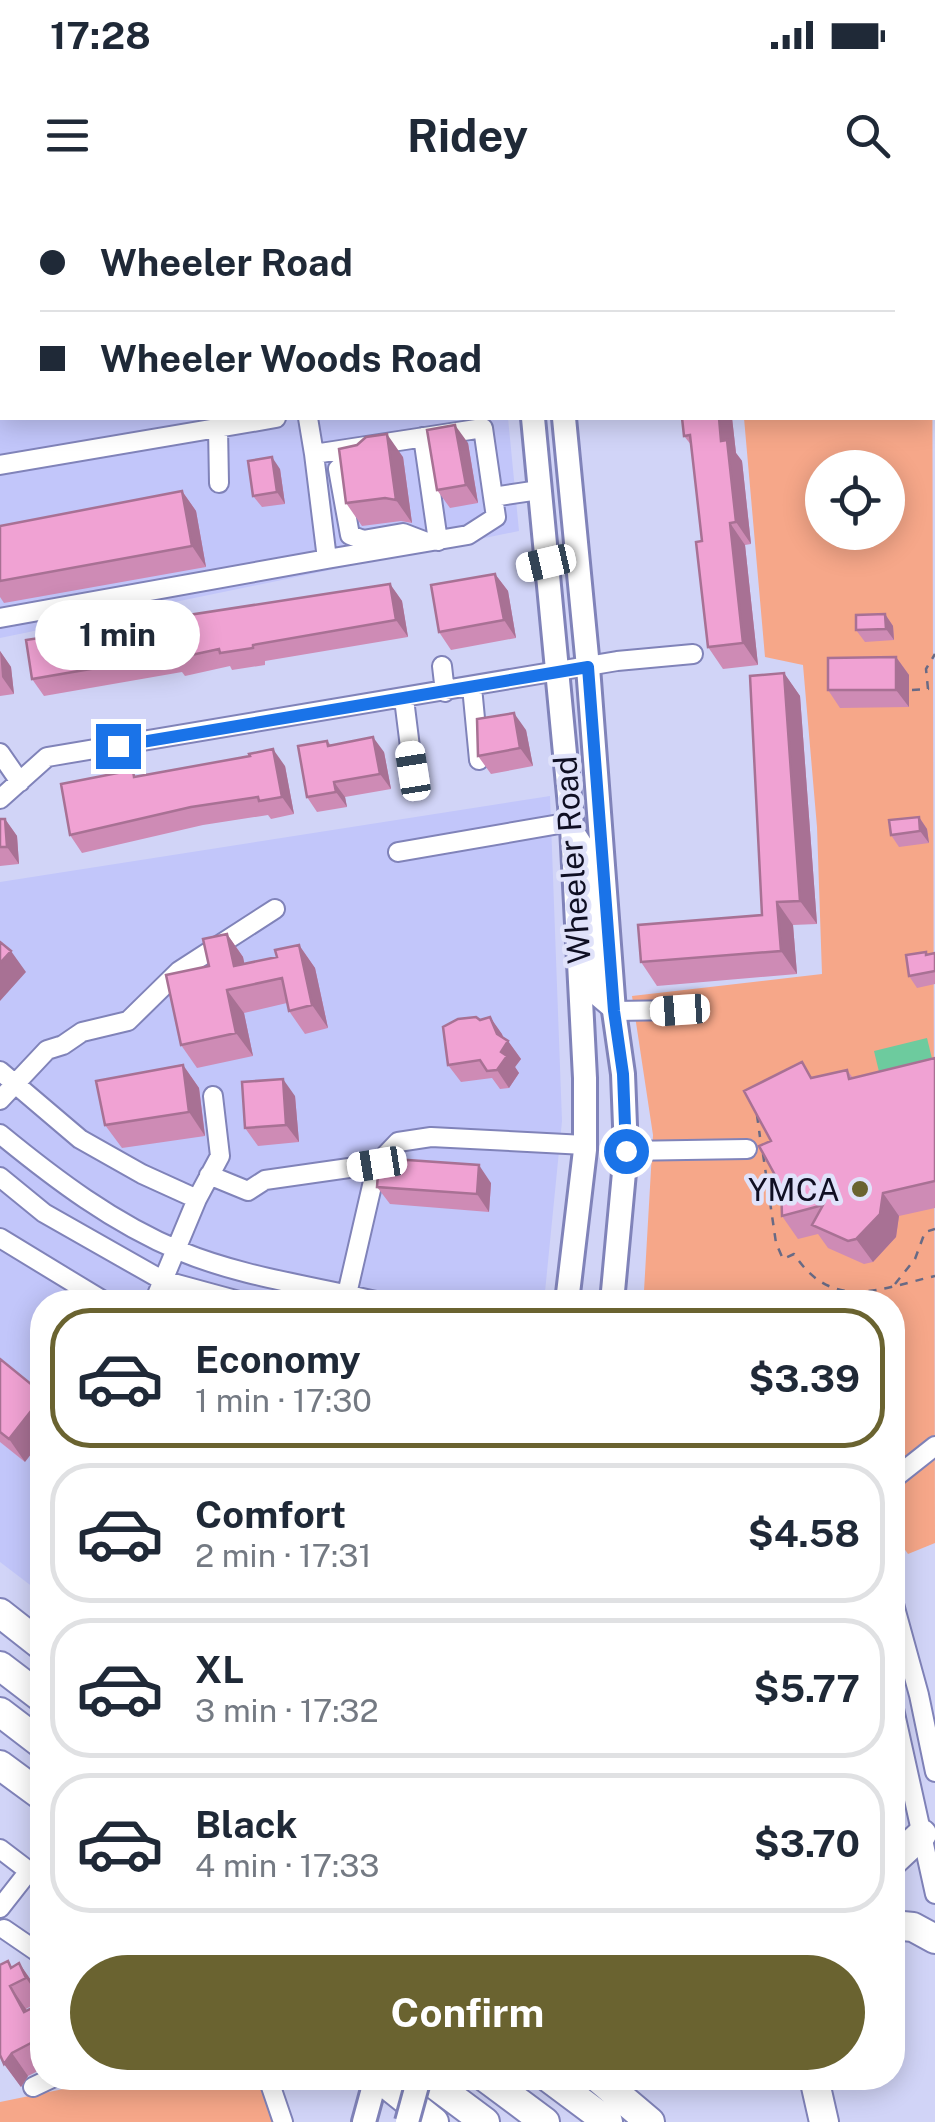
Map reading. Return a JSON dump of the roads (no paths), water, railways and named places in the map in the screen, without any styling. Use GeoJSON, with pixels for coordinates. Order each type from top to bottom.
{"type":"FeatureCollection","features":[{"type":"Feature","properties":{"kind":"highway"},"geometry":{"type":"LineString","coordinates":[[0,1613],[30,1637]]}},
{"type":"Feature","properties":{"kind":"highway"},"geometry":{"type":"LineString","coordinates":[[0,1666],[30,1689]]}},
{"type":"Feature","properties":{"kind":"highway"},"geometry":{"type":"LineString","coordinates":[[0,1712],[30,1735]]}},
{"type":"Feature","properties":{"kind":"highway"},"geometry":{"type":"LineString","coordinates":[[0,1765],[30,1787]]}},
{"type":"Feature","properties":{"kind":"highway"},"geometry":{"type":"LineString","coordinates":[[905,1851],[928,1831]]}},
{"type":"Feature","properties":{"kind":"highway"},"geometry":{"type":"LineString","coordinates":[[905,1926],[935,1939]]}},
{"type":"Feature","properties":{"kind":"highway"},"geometry":{"type":"LineString","coordinates":[[393,2090],[434,2122]]}},
{"type":"Feature","properties":{"kind":"highway"},"geometry":{"type":"LineString","coordinates":[[439,2090],[485,2122]]}},
{"type":"Feature","properties":{"kind":"highway"},"geometry":{"type":"LineString","coordinates":[[502,2090],[545,2122]]}},
{"type":"Feature","properties":{"kind":"highway"},"geometry":{"type":"LineString","coordinates":[[564,2090],[608,2122]]}},
{"type":"Feature","properties":{"kind":"highway"},"geometry":{"type":"LineString","coordinates":[[612,2090],[650,2122]]}},
{"type":"Feature","properties":{"kind":"highway"},"geometry":{"type":"LineString","coordinates":[[817,2090],[825,2122]]}},
{"type":"Feature","properties":{"kind":"highway"},"geometry":{"type":"LineString","coordinates":[[825,2122],[826,2090]]}},
{"type":"Feature","properties":{"kind":"main road","name":"Wheeler Road"},"geometry":{"type":"LineString","coordinates":[[532,420],[539,490],[536,565],[558,673],[572,824],[585,1078],[585,1145],[567,1290]]}},
{"type":"Feature","properties":{"kind":"main road","name":"Wheeler Road"},"geometry":{"type":"LineString","coordinates":[[564,420],[614,1011],[623,1074],[626,1151],[613,1290]]}},
{"type":"Feature","properties":{"kind":"main road"},"geometry":{"type":"LineString","coordinates":[[367,2114],[374,2090]]}},
{"type":"Feature","properties":{"kind":"main road"},"geometry":{"type":"LineString","coordinates":[[408,2122],[418,2090]]}},
{"type":"Feature","properties":{"kind":"street"},"geometry":{"type":"LineString","coordinates":[[0,465],[264,420]]}},
{"type":"Feature","properties":{"kind":"street"},"geometry":{"type":"LineString","coordinates":[[308,420],[327,558]]}},
{"type":"Feature","properties":{"kind":"street"},"geometry":{"type":"LineString","coordinates":[[218,428],[219,483]]}},
{"type":"Feature","properties":{"kind":"street"},"geometry":{"type":"LineString","coordinates":[[0,618],[468,535],[496,517],[478,453],[482,428],[314,454]]}},
{"type":"Feature","properties":{"kind":"street"},"geometry":{"type":"LineString","coordinates":[[416,438],[434,461],[439,491],[432,541]]}},
{"type":"Feature","properties":{"kind":"street"},"geometry":{"type":"LineString","coordinates":[[416,438],[400,450],[349,460],[338,470],[350,535],[363,540],[403,534],[432,541]]}},
{"type":"Feature","properties":{"kind":"street"},"geometry":{"type":"LineString","coordinates":[[486,488],[539,490]]}},
{"type":"Feature","properties":{"kind":"street"},"geometry":{"type":"LineString","coordinates":[[0,800],[47,757],[617,661],[694,654]]}},
{"type":"Feature","properties":{"kind":"street"},"geometry":{"type":"LineString","coordinates":[[442,666],[445,692]]}},
{"type":"Feature","properties":{"kind":"street"},"geometry":{"type":"LineString","coordinates":[[472,687],[479,760]]}},
{"type":"Feature","properties":{"kind":"street"},"geometry":{"type":"LineString","coordinates":[[404,698],[413,771]]}},
{"type":"Feature","properties":{"kind":"street"},"geometry":{"type":"LineString","coordinates":[[0,753],[20,782]]}},
{"type":"Feature","properties":{"kind":"street"},"geometry":{"type":"LineString","coordinates":[[398,852],[572,824],[588,852],[594,994],[614,1011],[680,1010]]}},
{"type":"Feature","properties":{"kind":"street"},"geometry":{"type":"LineString","coordinates":[[0,1100],[7,1077],[46,1050],[63,1045],[82,1032],[128,1021],[180,972],[274,909]]}},
{"type":"Feature","properties":{"kind":"street"},"geometry":{"type":"LineString","coordinates":[[7,1077],[80,1139],[197,1200]]}},
{"type":"Feature","properties":{"kind":"street"},"geometry":{"type":"LineString","coordinates":[[158,1290],[220,1156],[213,1096]]}},
{"type":"Feature","properties":{"kind":"street"},"geometry":{"type":"LineString","coordinates":[[0,1134],[103,1211],[178,1250],[330,1290]]}},
{"type":"Feature","properties":{"kind":"street"},"geometry":{"type":"LineString","coordinates":[[348,1290],[377,1164],[398,1142],[430,1137],[585,1145]]}},
{"type":"Feature","properties":{"kind":"street"},"geometry":{"type":"LineString","coordinates":[[626,1151],[747,1150]]}},
{"type":"Feature","properties":{"kind":"street"},"geometry":{"type":"LineString","coordinates":[[210,1175],[248,1191],[265,1180],[377,1164]]}},
{"type":"Feature","properties":{"kind":"street"},"geometry":{"type":"LineString","coordinates":[[0,1177],[44,1212],[162,1280],[198,1290]]}},
{"type":"Feature","properties":{"kind":"street"},"geometry":{"type":"LineString","coordinates":[[0,1238],[86,1290]]}},
{"type":"Feature","properties":{"kind":"street"},"geometry":{"type":"LineString","coordinates":[[905,1470],[935,1446]]}},
{"type":"Feature","properties":{"kind":"street"},"geometry":{"type":"LineString","coordinates":[[905,1642],[935,1772]]}},
{"type":"Feature","properties":{"kind":"street"},"geometry":{"type":"LineString","coordinates":[[905,1747],[928,1831],[935,1894]]}},
{"type":"Feature","properties":{"kind":"street"},"geometry":{"type":"LineString","coordinates":[[0,1849],[30,1872]]}},
{"type":"Feature","properties":{"kind":"street"},"geometry":{"type":"LineString","coordinates":[[0,1908],[30,1881]]}},
{"type":"Feature","properties":{"kind":"street"},"geometry":{"type":"LineString","coordinates":[[4,1929],[30,1947]]}},
{"type":"Feature","properties":{"kind":"street"},"geometry":{"type":"LineString","coordinates":[[272,2090],[283,2122]]}},
{"type":"Feature","properties":{"kind":"place","name":"YMCA"},"geometry":{"type":"Point","coordinates":[860,1189]}}]}
